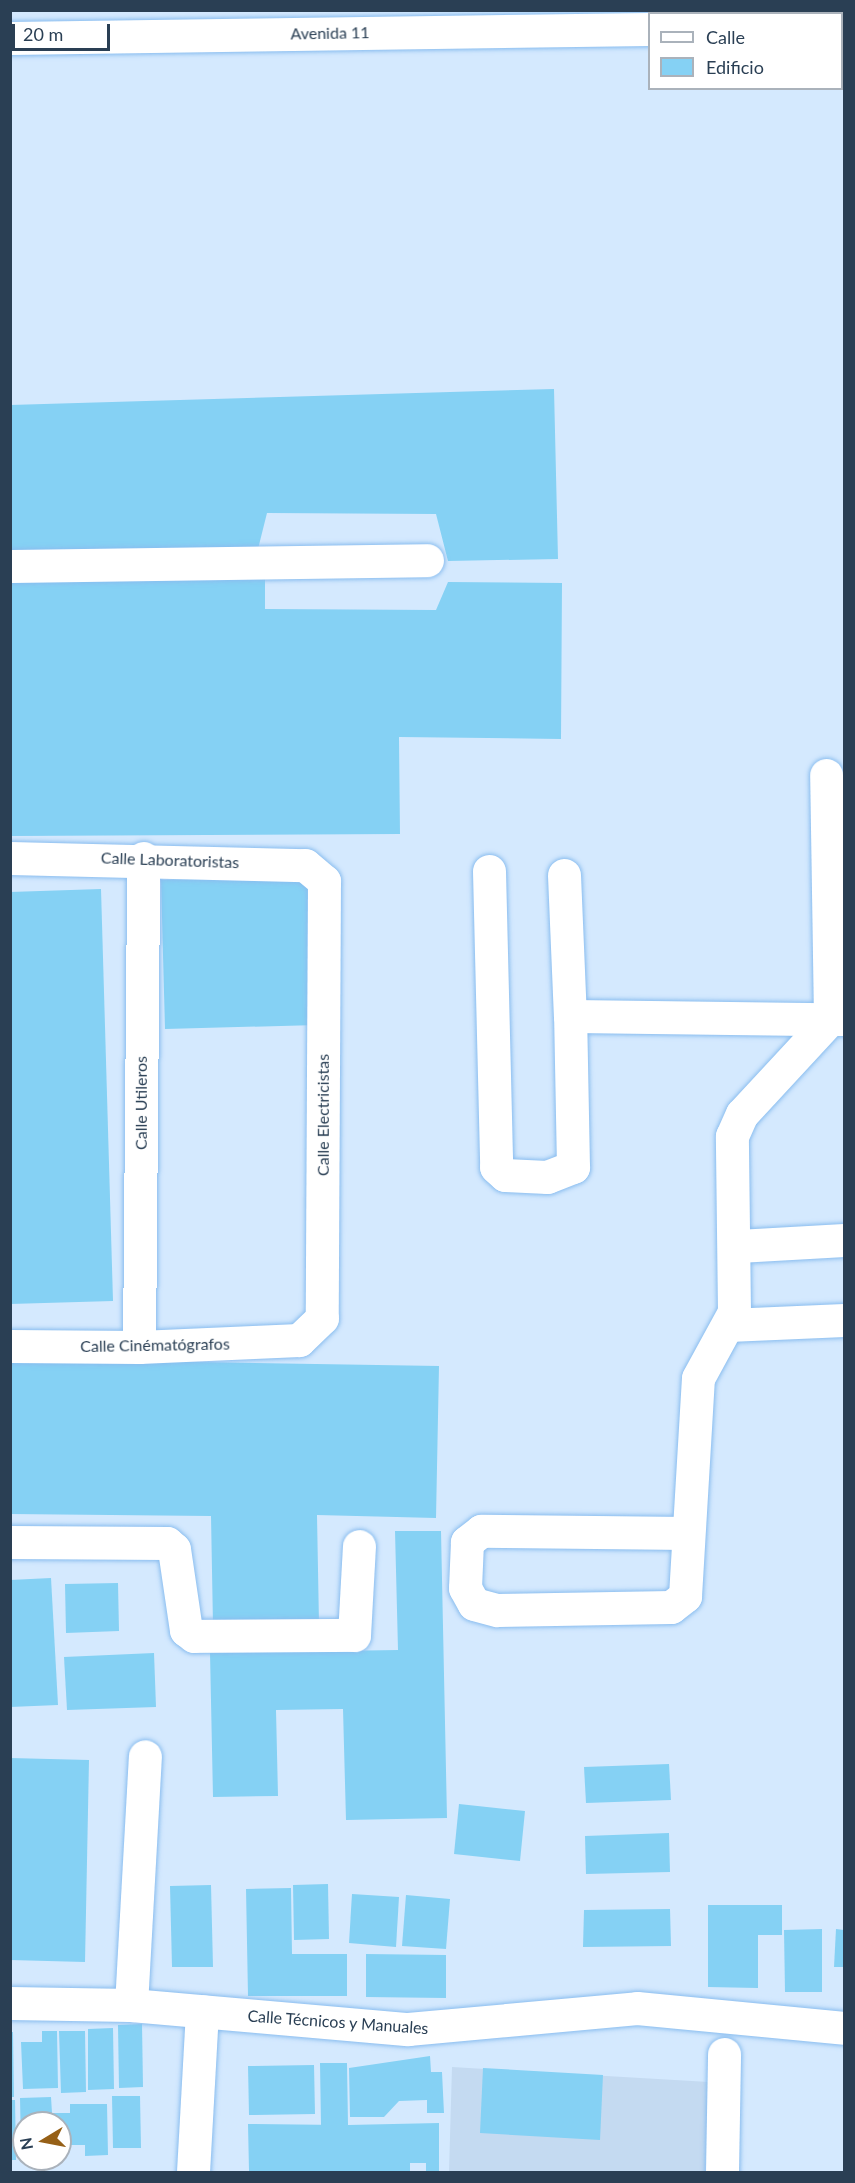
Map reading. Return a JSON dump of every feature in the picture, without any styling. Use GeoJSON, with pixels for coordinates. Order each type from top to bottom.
{"type":"FeatureCollection","features":[{"type":"Feature","properties":{"kind":"street","name":"Avenida 11"},"geometry":{"type":"LineString","coordinates":[[10,38],[648,29]]}},
{"type":"Feature","properties":{"kind":"street"},"geometry":{"type":"LineString","coordinates":[[10,566],[427,560]]}},
{"type":"Feature","properties":{"kind":"street"},"geometry":{"type":"LineString","coordinates":[[687,1533],[481,1531],[467,1542],[465,1588],[474,1604],[497,1610],[672,1607],[685,1596],[698,1378],[734,1312],[738,1246],[732,1136],[742,1114],[837,1019],[826,775]]}},
{"type":"Feature","properties":{"kind":"street","name":"Calle Laboratoristas"},"geometry":{"type":"LineString","coordinates":[[10,858],[143,858],[305,865],[324,881]]}},
{"type":"Feature","properties":{"kind":"street","name":"Calle Utileros"},"geometry":{"type":"LineString","coordinates":[[139,1347],[143,858]]}},
{"type":"Feature","properties":{"kind":"street"},"geometry":{"type":"LineString","coordinates":[[489,871],[496,1167],[505,1175],[547,1177],[573,1167],[564,875]]}},
{"type":"Feature","properties":{"kind":"street","name":"Calle Electricistas"},"geometry":{"type":"LineString","coordinates":[[299,1340],[322,1318],[324,881]]}},
{"type":"Feature","properties":{"kind":"street"},"geometry":{"type":"LineString","coordinates":[[570,1016],[837,1019]]}},
{"type":"Feature","properties":{"kind":"street"},"geometry":{"type":"LineString","coordinates":[[738,1246],[844,1240]]}},
{"type":"Feature","properties":{"kind":"street"},"geometry":{"type":"LineString","coordinates":[[728,1325],[844,1320]]}},
{"type":"Feature","properties":{"kind":"street","name":"Calle Cinématógrafos"},"geometry":{"type":"LineString","coordinates":[[10,1346],[139,1347],[299,1340]]}},
{"type":"Feature","properties":{"kind":"street"},"geometry":{"type":"LineString","coordinates":[[10,1542],[167,1543],[174,1549],[186,1630],[194,1636],[354,1635],[360,1546]]}},
{"type":"Feature","properties":{"kind":"street"},"geometry":{"type":"LineString","coordinates":[[130,2005],[145,1756]]}},
{"type":"Feature","properties":{"kind":"street","name":"Calle Técnicos y Manuales"},"geometry":{"type":"LineString","coordinates":[[10,2003],[130,2005],[432,2029],[637,2008],[844,2028]]}},
{"type":"Feature","properties":{"kind":"street"},"geometry":{"type":"LineString","coordinates":[[193,2172],[202,2012]]}},
{"type":"Feature","properties":{"kind":"street"},"geometry":{"type":"LineString","coordinates":[[722,2172],[724,2054]]}},
{"type":"Feature","properties":{"kind":"shaded area"},"geometry":{"type":"Polygon","coordinates":[[[452,2067],[709,2082],[705,2172],[449,2172],[452,2067]]]}},
{"type":"Feature","properties":{"kind":"building"},"geometry":{"type":"Polygon","coordinates":[[[554,389],[558,559],[448,561],[436,514],[267,513],[258,549],[10,552],[10,405],[554,389]]]}},
{"type":"Feature","properties":{"kind":"building"},"geometry":{"type":"Polygon","coordinates":[[[10,574],[265,575],[265,609],[436,610],[448,582],[562,583],[561,739],[399,737],[400,834],[10,836],[10,574]]]}},
{"type":"Feature","properties":{"kind":"building"},"geometry":{"type":"Polygon","coordinates":[[[313,876],[317,1025],[165,1029],[161,880],[313,876]]]}},
{"type":"Feature","properties":{"kind":"building"},"geometry":{"type":"Polygon","coordinates":[[[101,889],[113,1301],[10,1304],[10,892],[101,889]]]}},
{"type":"Feature","properties":{"kind":"building"},"geometry":{"type":"Polygon","coordinates":[[[10,1359],[439,1366],[436,1518],[317,1515],[319,1624],[213,1625],[211,1516],[10,1514],[10,1359]]]}},
{"type":"Feature","properties":{"kind":"building"},"geometry":{"type":"Polygon","coordinates":[[[395,1531],[441,1531],[447,1818],[346,1820],[343,1709],[276,1710],[278,1796],[213,1797],[210,1653],[398,1650],[395,1531]]]}},
{"type":"Feature","properties":{"kind":"building"},"geometry":{"type":"Polygon","coordinates":[[[51,1578],[58,1705],[10,1707],[10,1580],[51,1578]]]}},
{"type":"Feature","properties":{"kind":"building"},"geometry":{"type":"Polygon","coordinates":[[[118,1583],[119,1631],[66,1633],[65,1584],[118,1583]]]}},
{"type":"Feature","properties":{"kind":"building"},"geometry":{"type":"Polygon","coordinates":[[[154,1653],[156,1707],[67,1710],[64,1657],[154,1653]]]}},
{"type":"Feature","properties":{"kind":"building"},"geometry":{"type":"Polygon","coordinates":[[[10,1758],[89,1760],[85,1962],[10,1960],[10,1758]]]}},
{"type":"Feature","properties":{"kind":"building"},"geometry":{"type":"Polygon","coordinates":[[[669,1764],[671,1800],[586,1803],[584,1767],[669,1764]]]}},
{"type":"Feature","properties":{"kind":"building"},"geometry":{"type":"Polygon","coordinates":[[[459,1804],[525,1811],[520,1861],[454,1854],[459,1804]]]}},
{"type":"Feature","properties":{"kind":"building"},"geometry":{"type":"Polygon","coordinates":[[[669,1833],[670,1872],[586,1874],[585,1836],[669,1833]]]}},
{"type":"Feature","properties":{"kind":"building"},"geometry":{"type":"Polygon","coordinates":[[[328,1884],[329,1939],[294,1940],[293,1885],[328,1884]]]}},
{"type":"Feature","properties":{"kind":"building"},"geometry":{"type":"Polygon","coordinates":[[[211,1885],[213,1967],[172,1967],[170,1886],[211,1885]]]}},
{"type":"Feature","properties":{"kind":"building"},"geometry":{"type":"Polygon","coordinates":[[[291,1888],[292,1954],[347,1954],[347,1996],[248,1996],[246,1889],[291,1888]]]}},
{"type":"Feature","properties":{"kind":"building"},"geometry":{"type":"Polygon","coordinates":[[[352,1894],[399,1897],[396,1947],[349,1943],[352,1894]]]}},
{"type":"Feature","properties":{"kind":"building"},"geometry":{"type":"Polygon","coordinates":[[[406,1895],[450,1899],[446,1949],[402,1946],[406,1895]]]}},
{"type":"Feature","properties":{"kind":"building"},"geometry":{"type":"Polygon","coordinates":[[[708,1905],[782,1905],[782,1935],[758,1935],[758,1988],[708,1987],[708,1905]]]}},
{"type":"Feature","properties":{"kind":"building"},"geometry":{"type":"Polygon","coordinates":[[[670,1909],[671,1946],[583,1947],[584,1910],[670,1909]]]}},
{"type":"Feature","properties":{"kind":"building"},"geometry":{"type":"Polygon","coordinates":[[[822,1929],[822,1992],[785,1992],[784,1930],[822,1929]]]}},
{"type":"Feature","properties":{"kind":"building"},"geometry":{"type":"Polygon","coordinates":[[[836,1929],[844,1930],[844,1967],[834,1967],[836,1929]]]}},
{"type":"Feature","properties":{"kind":"building"},"geometry":{"type":"Polygon","coordinates":[[[366,1954],[446,1955],[446,1998],[366,1997],[366,1954]]]}},
{"type":"Feature","properties":{"kind":"building"},"geometry":{"type":"Polygon","coordinates":[[[142,2024],[143,2087],[119,2088],[118,2025],[142,2024]]]}},
{"type":"Feature","properties":{"kind":"building"},"geometry":{"type":"Polygon","coordinates":[[[113,2028],[114,2089],[88,2090],[88,2029],[113,2028]]]}},
{"type":"Feature","properties":{"kind":"building"},"geometry":{"type":"Polygon","coordinates":[[[42,2031],[57,2031],[58,2088],[23,2089],[21,2042],[42,2042],[42,2031]]]}},
{"type":"Feature","properties":{"kind":"building"},"geometry":{"type":"Polygon","coordinates":[[[59,2031],[85,2031],[86,2092],[61,2093],[59,2031]]]}},
{"type":"Feature","properties":{"kind":"building"},"geometry":{"type":"Polygon","coordinates":[[[10,2032],[13,2032],[14,2097],[10,2097],[10,2032]]]}},
{"type":"Feature","properties":{"kind":"building"},"geometry":{"type":"Polygon","coordinates":[[[430,2056],[431,2072],[442,2072],[444,2113],[427,2113],[427,2100],[399,2101],[384,2117],[350,2117],[349,2068],[430,2056]]]}},
{"type":"Feature","properties":{"kind":"building"},"geometry":{"type":"Polygon","coordinates":[[[320,2063],[347,2063],[348,2125],[439,2123],[439,2172],[426,2172],[426,2163],[410,2163],[410,2172],[249,2171],[248,2124],[321,2125],[320,2063]]]}},
{"type":"Feature","properties":{"kind":"building"},"geometry":{"type":"Polygon","coordinates":[[[314,2065],[315,2114],[249,2115],[248,2066],[314,2065]]]}},
{"type":"Feature","properties":{"kind":"building"},"geometry":{"type":"Polygon","coordinates":[[[483,2068],[603,2075],[600,2140],[480,2133],[483,2068]]]}},
{"type":"Feature","properties":{"kind":"building"},"geometry":{"type":"Polygon","coordinates":[[[112,2096],[140,2096],[141,2148],[113,2148],[112,2096]]]}},
{"type":"Feature","properties":{"kind":"building"},"geometry":{"type":"Polygon","coordinates":[[[51,2097],[52,2111],[20,2111],[20,2098],[51,2097]]]}},
{"type":"Feature","properties":{"kind":"building"},"geometry":{"type":"Polygon","coordinates":[[[10,2100],[15,2100],[15,2111],[12,2111],[12,2160],[10,2160],[10,2100]]]}},
{"type":"Feature","properties":{"kind":"building"},"geometry":{"type":"Polygon","coordinates":[[[70,2104],[107,2104],[108,2155],[85,2156],[85,2145],[72,2145],[70,2104]]]}}]}
